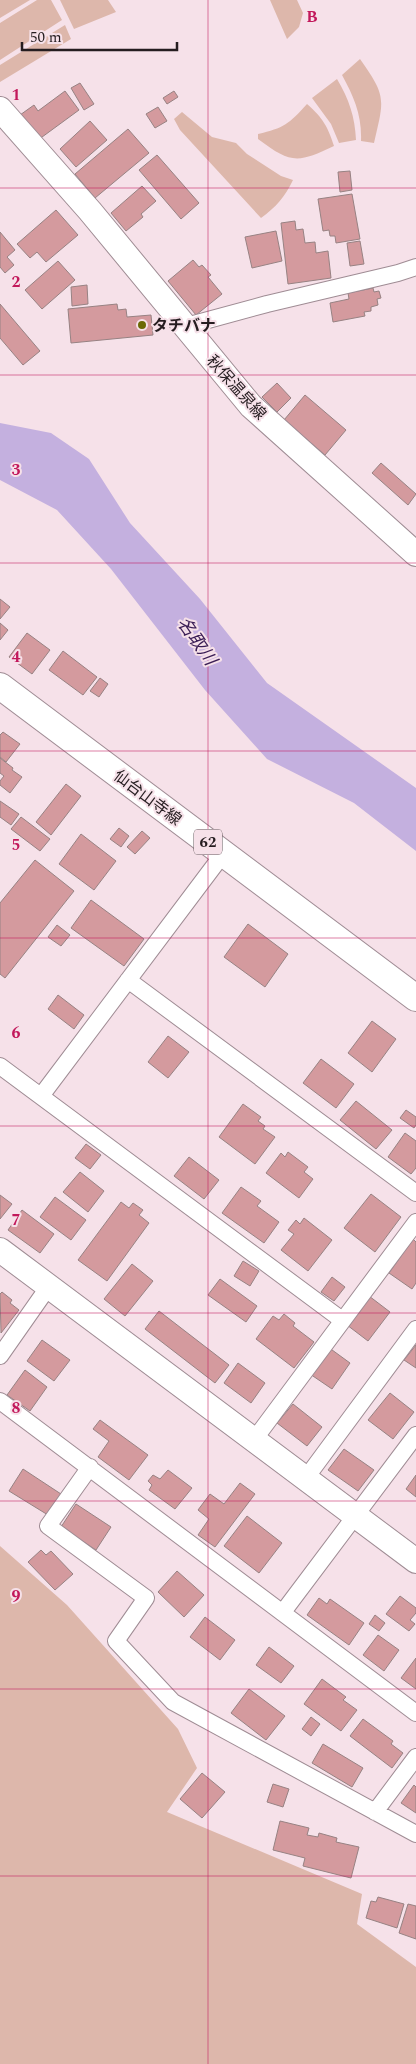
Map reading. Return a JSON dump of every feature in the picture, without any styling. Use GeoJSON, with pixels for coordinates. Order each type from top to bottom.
{"type":"FeatureCollection","features":[{"type":"Feature","properties":{"kind":"main road","name":"秋保温泉線"},"geometry":{"type":"LineString","coordinates":[[0,109],[90,211],[251,406],[416,554]]}},
{"type":"Feature","properties":{"kind":"main road","name":"仙台山寺線"},"geometry":{"type":"LineString","coordinates":[[0,686],[416,998]]}},
{"type":"Feature","properties":{"kind":"main road"},"geometry":{"type":"LineString","coordinates":[[0,1250],[416,1561]]}},
{"type":"Feature","properties":{"kind":"street"},"geometry":{"type":"LineString","coordinates":[[186,326],[416,267]]}},
{"type":"Feature","properties":{"kind":"street"},"geometry":{"type":"LineString","coordinates":[[41,1096],[223,854]]}},
{"type":"Feature","properties":{"kind":"street"},"geometry":{"type":"LineString","coordinates":[[128,980],[416,1194]]}},
{"type":"Feature","properties":{"kind":"street"},"geometry":{"type":"LineString","coordinates":[[0,1066],[342,1320]]}},
{"type":"Feature","properties":{"kind":"street"},"geometry":{"type":"LineString","coordinates":[[254,1440],[416,1222]]}},
{"type":"Feature","properties":{"kind":"street"},"geometry":{"type":"LineString","coordinates":[[0,1356],[49,1286]]}},
{"type":"Feature","properties":{"kind":"street"},"geometry":{"type":"LineString","coordinates":[[306,1478],[416,1329]]}},
{"type":"Feature","properties":{"kind":"street"},"geometry":{"type":"LineString","coordinates":[[0,1401],[416,1713]]}},
{"type":"Feature","properties":{"kind":"street"},"geometry":{"type":"LineString","coordinates":[[283,1612],[416,1435]]}},
{"type":"Feature","properties":{"kind":"street"},"geometry":{"type":"LineString","coordinates":[[90,1467],[48,1526],[146,1598],[116,1641],[173,1702],[416,1834]]}},
{"type":"Feature","properties":{"kind":"street"},"geometry":{"type":"LineString","coordinates":[[375,1812],[416,1757]]}},
{"type":"Feature","properties":{"kind":"shaded area"},"geometry":{"type":"Polygon","coordinates":[[[0,0],[30,0],[0,18],[0,0]]]}},
{"type":"Feature","properties":{"kind":"shaded area"},"geometry":{"type":"Polygon","coordinates":[[[37,0],[51,0],[62,20],[0,60],[0,23],[37,0]]]}},
{"type":"Feature","properties":{"kind":"shaded area"},"geometry":{"type":"Polygon","coordinates":[[[60,0],[108,0],[116,12],[74,29],[60,0]]]}},
{"type":"Feature","properties":{"kind":"shaded area"},"geometry":{"type":"Polygon","coordinates":[[[270,0],[297,0],[303,13],[299,27],[287,39],[270,0]]]}},
{"type":"Feature","properties":{"kind":"shaded area"},"geometry":{"type":"Polygon","coordinates":[[[65,25],[71,39],[0,82],[0,65],[65,25]]]}},
{"type":"Feature","properties":{"kind":"shaded area"},"geometry":{"type":"Polygon","coordinates":[[[360,59],[375,82],[381,99],[380,117],[374,143],[361,141],[360,123],[356,106],[342,75],[360,59]]]}},
{"type":"Feature","properties":{"kind":"shaded area"},"geometry":{"type":"Polygon","coordinates":[[[337,79],[351,108],[356,140],[339,143],[331,124],[312,98],[337,79]]]}},
{"type":"Feature","properties":{"kind":"shaded area"},"geometry":{"type":"Polygon","coordinates":[[[307,104],[324,123],[330,133],[334,146],[311,156],[294,158],[278,153],[258,139],[258,134],[274,130],[286,124],[307,104]]]}},
{"type":"Feature","properties":{"kind":"shaded area"},"geometry":{"type":"Polygon","coordinates":[[[182,112],[212,137],[236,143],[247,154],[281,176],[293,180],[287,192],[276,206],[261,218],[180,130],[174,119],[182,112]]]}},
{"type":"Feature","properties":{"kind":"shaded area"},"geometry":{"type":"Polygon","coordinates":[[[0,1546],[67,1605],[178,1729],[197,1768],[167,1812],[362,1894],[357,1924],[416,1967],[416,2064],[0,2064],[0,1546]]]}},
{"type":"Feature","properties":{"kind":"water","name":"名取川"},"geometry":{"type":"Polygon","coordinates":[[[0,423],[51,433],[89,459],[130,523],[200,599],[267,683],[416,788],[416,851],[354,803],[267,759],[205,690],[111,569],[57,510],[0,480],[0,423]]]}},
{"type":"Feature","properties":{"kind":"building"},"geometry":{"type":"Polygon","coordinates":[[[80,83],[94,104],[84,110],[71,88],[80,83]]]}},
{"type":"Feature","properties":{"kind":"building"},"geometry":{"type":"Polygon","coordinates":[[[65,91],[79,110],[38,140],[20,115],[34,105],[38,111],[65,91]]]}},
{"type":"Feature","properties":{"kind":"building"},"geometry":{"type":"Polygon","coordinates":[[[174,91],[178,97],[167,104],[163,98],[174,91]]]}},
{"type":"Feature","properties":{"kind":"building"},"geometry":{"type":"Polygon","coordinates":[[[158,107],[167,121],[155,128],[146,114],[158,107]]]}},
{"type":"Feature","properties":{"kind":"building"},"geometry":{"type":"Polygon","coordinates":[[[90,121],[107,140],[76,167],[60,149],[90,121]]]}},
{"type":"Feature","properties":{"kind":"building"},"geometry":{"type":"Polygon","coordinates":[[[128,129],[149,153],[95,198],[75,174],[128,129]]]}},
{"type":"Feature","properties":{"kind":"building"},"geometry":{"type":"Polygon","coordinates":[[[157,155],[199,203],[181,219],[139,170],[157,155]]]}},
{"type":"Feature","properties":{"kind":"building"},"geometry":{"type":"Polygon","coordinates":[[[350,171],[352,190],[340,192],[338,172],[350,171]]]}},
{"type":"Feature","properties":{"kind":"building"},"geometry":{"type":"Polygon","coordinates":[[[142,186],[156,201],[141,214],[143,217],[126,231],[111,213],[142,186]]]}},
{"type":"Feature","properties":{"kind":"building"},"geometry":{"type":"Polygon","coordinates":[[[352,194],[360,239],[336,243],[335,236],[330,236],[329,230],[323,231],[318,199],[352,194]]]}},
{"type":"Feature","properties":{"kind":"building"},"geometry":{"type":"Polygon","coordinates":[[[56,210],[78,235],[46,262],[37,252],[30,258],[17,244],[56,210]]]}},
{"type":"Feature","properties":{"kind":"building"},"geometry":{"type":"Polygon","coordinates":[[[295,221],[296,230],[303,229],[305,243],[315,242],[316,253],[328,251],[331,278],[288,284],[281,223],[295,221]]]}},
{"type":"Feature","properties":{"kind":"building"},"geometry":{"type":"Polygon","coordinates":[[[276,231],[282,261],[252,268],[245,237],[276,231]]]}},
{"type":"Feature","properties":{"kind":"building"},"geometry":{"type":"Polygon","coordinates":[[[0,232],[15,250],[7,257],[14,265],[5,273],[0,267],[0,232]]]}},
{"type":"Feature","properties":{"kind":"building"},"geometry":{"type":"Polygon","coordinates":[[[360,241],[364,264],[350,266],[347,243],[360,241]]]}},
{"type":"Feature","properties":{"kind":"building"},"geometry":{"type":"Polygon","coordinates":[[[193,260],[199,267],[202,265],[211,275],[208,277],[222,294],[196,315],[168,281],[193,260]]]}},
{"type":"Feature","properties":{"kind":"building"},"geometry":{"type":"Polygon","coordinates":[[[58,261],[75,280],[42,309],[25,290],[58,261]]]}},
{"type":"Feature","properties":{"kind":"building"},"geometry":{"type":"Polygon","coordinates":[[[87,285],[88,304],[72,306],[71,287],[87,285]]]}},
{"type":"Feature","properties":{"kind":"building"},"geometry":{"type":"Polygon","coordinates":[[[373,288],[374,292],[379,291],[381,298],[377,299],[378,305],[371,307],[371,311],[364,312],[365,316],[333,322],[330,303],[349,299],[348,293],[373,288]]]}},
{"type":"Feature","properties":{"kind":"building"},"geometry":{"type":"Polygon","coordinates":[[[0,304],[40,351],[23,365],[0,338],[0,304]]]}},
{"type":"Feature","properties":{"kind":"building"},"geometry":{"type":"Polygon","coordinates":[[[117,304],[118,310],[126,309],[127,317],[151,315],[153,335],[71,343],[68,309],[117,304]]]}},
{"type":"Feature","properties":{"kind":"building"},"geometry":{"type":"Polygon","coordinates":[[[277,383],[291,398],[277,412],[262,397],[277,383]]]}},
{"type":"Feature","properties":{"kind":"building"},"geometry":{"type":"Polygon","coordinates":[[[305,395],[346,430],[325,455],[284,420],[305,395]]]}},
{"type":"Feature","properties":{"kind":"building"},"geometry":{"type":"Polygon","coordinates":[[[381,463],[416,494],[408,505],[372,473],[381,463]]]}},
{"type":"Feature","properties":{"kind":"building"},"geometry":{"type":"Polygon","coordinates":[[[0,599],[10,607],[0,619],[0,599]]]}},
{"type":"Feature","properties":{"kind":"building"},"geometry":{"type":"Polygon","coordinates":[[[0,623],[8,630],[0,640],[0,623]]]}},
{"type":"Feature","properties":{"kind":"building"},"geometry":{"type":"Polygon","coordinates":[[[27,633],[50,650],[32,674],[9,657],[27,633]]]}},
{"type":"Feature","properties":{"kind":"building"},"geometry":{"type":"Polygon","coordinates":[[[63,651],[97,677],[83,695],[49,670],[63,651]]]}},
{"type":"Feature","properties":{"kind":"building"},"geometry":{"type":"Polygon","coordinates":[[[100,678],[108,684],[99,697],[90,691],[100,678]]]}},
{"type":"Feature","properties":{"kind":"building"},"geometry":{"type":"Polygon","coordinates":[[[3,732],[20,744],[6,762],[0,757],[0,735],[3,732]]]}},
{"type":"Feature","properties":{"kind":"building"},"geometry":{"type":"Polygon","coordinates":[[[0,758],[22,777],[10,793],[0,785],[0,781],[4,776],[0,773],[0,758]]]}},
{"type":"Feature","properties":{"kind":"building"},"geometry":{"type":"Polygon","coordinates":[[[66,784],[81,796],[51,835],[36,822],[66,784]]]}},
{"type":"Feature","properties":{"kind":"building"},"geometry":{"type":"Polygon","coordinates":[[[0,801],[19,814],[11,825],[0,817],[0,801]]]}},
{"type":"Feature","properties":{"kind":"building"},"geometry":{"type":"Polygon","coordinates":[[[21,817],[50,839],[40,851],[11,829],[21,817]]]}},
{"type":"Feature","properties":{"kind":"building"},"geometry":{"type":"Polygon","coordinates":[[[119,828],[129,836],[121,847],[110,839],[119,828]]]}},
{"type":"Feature","properties":{"kind":"building"},"geometry":{"type":"Polygon","coordinates":[[[142,831],[150,838],[135,854],[127,847],[142,831]]]}},
{"type":"Feature","properties":{"kind":"building"},"geometry":{"type":"Polygon","coordinates":[[[81,834],[116,861],[94,890],[59,864],[81,834]]]}},
{"type":"Feature","properties":{"kind":"building"},"geometry":{"type":"Polygon","coordinates":[[[35,860],[74,891],[5,978],[0,974],[0,903],[35,860]]]}},
{"type":"Feature","properties":{"kind":"building"},"geometry":{"type":"Polygon","coordinates":[[[91,900],[144,939],[124,966],[71,928],[91,900]]]}},
{"type":"Feature","properties":{"kind":"building"},"geometry":{"type":"Polygon","coordinates":[[[248,924],[288,954],[265,987],[224,957],[248,924]]]}},
{"type":"Feature","properties":{"kind":"building"},"geometry":{"type":"Polygon","coordinates":[[[57,925],[70,935],[61,946],[48,937],[57,925]]]}},
{"type":"Feature","properties":{"kind":"building"},"geometry":{"type":"Polygon","coordinates":[[[58,995],[84,1015],[74,1029],[48,1009],[58,995]]]}},
{"type":"Feature","properties":{"kind":"building"},"geometry":{"type":"Polygon","coordinates":[[[372,1021],[396,1039],[372,1072],[348,1053],[372,1021]]]}},
{"type":"Feature","properties":{"kind":"building"},"geometry":{"type":"Polygon","coordinates":[[[168,1036],[189,1052],[168,1078],[148,1062],[168,1036]]]}},
{"type":"Feature","properties":{"kind":"building"},"geometry":{"type":"Polygon","coordinates":[[[321,1059],[354,1084],[336,1108],[303,1083],[321,1059]]]}},
{"type":"Feature","properties":{"kind":"building"},"geometry":{"type":"Polygon","coordinates":[[[356,1101],[392,1130],[376,1149],[340,1120],[356,1101]]]}},
{"type":"Feature","properties":{"kind":"building"},"geometry":{"type":"Polygon","coordinates":[[[243,1104],[261,1117],[258,1121],[265,1126],[263,1129],[275,1137],[255,1164],[219,1137],[243,1104]]]}},
{"type":"Feature","properties":{"kind":"building"},"geometry":{"type":"Polygon","coordinates":[[[406,1110],[416,1117],[414,1128],[400,1118],[406,1110]]]}},
{"type":"Feature","properties":{"kind":"building"},"geometry":{"type":"Polygon","coordinates":[[[405,1133],[416,1141],[416,1168],[411,1174],[388,1157],[405,1133]]]}},
{"type":"Feature","properties":{"kind":"building"},"geometry":{"type":"Polygon","coordinates":[[[86,1144],[101,1155],[90,1169],[75,1158],[86,1144]]]}},
{"type":"Feature","properties":{"kind":"building"},"geometry":{"type":"Polygon","coordinates":[[[288,1152],[308,1167],[304,1172],[313,1179],[299,1198],[266,1173],[281,1153],[285,1157],[288,1152]]]}},
{"type":"Feature","properties":{"kind":"building"},"geometry":{"type":"Polygon","coordinates":[[[189,1157],[219,1180],[204,1199],[174,1176],[189,1157]]]}},
{"type":"Feature","properties":{"kind":"building"},"geometry":{"type":"Polygon","coordinates":[[[80,1172],[104,1191],[88,1212],[63,1192],[80,1172]]]}},
{"type":"Feature","properties":{"kind":"building"},"geometry":{"type":"Polygon","coordinates":[[[241,1187],[261,1201],[257,1206],[279,1222],[264,1243],[222,1213],[241,1187]]]}},
{"type":"Feature","properties":{"kind":"building"},"geometry":{"type":"Polygon","coordinates":[[[371,1194],[401,1217],[375,1252],[344,1228],[371,1194]]]}},
{"type":"Feature","properties":{"kind":"building"},"geometry":{"type":"Polygon","coordinates":[[[0,1195],[12,1204],[0,1219],[0,1195]]]}},
{"type":"Feature","properties":{"kind":"building"},"geometry":{"type":"Polygon","coordinates":[[[55,1197],[86,1220],[71,1240],[40,1217],[55,1197]]]}},
{"type":"Feature","properties":{"kind":"building"},"geometry":{"type":"Polygon","coordinates":[[[121,1202],[129,1208],[133,1203],[143,1210],[139,1215],[149,1223],[107,1281],[78,1260],[121,1202]]]}},
{"type":"Feature","properties":{"kind":"building"},"geometry":{"type":"Polygon","coordinates":[[[22,1210],[54,1234],[40,1253],[8,1230],[22,1210]]]}},
{"type":"Feature","properties":{"kind":"building"},"geometry":{"type":"Polygon","coordinates":[[[304,1218],[332,1240],[308,1271],[281,1250],[294,1234],[288,1230],[296,1220],[300,1224],[304,1218]]]}},
{"type":"Feature","properties":{"kind":"building"},"geometry":{"type":"Polygon","coordinates":[[[413,1239],[416,1242],[416,1283],[412,1289],[389,1273],[413,1239]]]}},
{"type":"Feature","properties":{"kind":"building"},"geometry":{"type":"Polygon","coordinates":[[[243,1261],[259,1271],[250,1286],[234,1276],[243,1261]]]}},
{"type":"Feature","properties":{"kind":"building"},"geometry":{"type":"Polygon","coordinates":[[[132,1264],[153,1281],[125,1316],[104,1299],[132,1264]]]}},
{"type":"Feature","properties":{"kind":"building"},"geometry":{"type":"Polygon","coordinates":[[[332,1277],[345,1287],[334,1301],[321,1292],[332,1277]]]}},
{"type":"Feature","properties":{"kind":"building"},"geometry":{"type":"Polygon","coordinates":[[[220,1279],[257,1306],[246,1322],[208,1295],[220,1279]]]}},
{"type":"Feature","properties":{"kind":"building"},"geometry":{"type":"Polygon","coordinates":[[[2,1292],[12,1300],[10,1303],[19,1310],[1,1333],[0,1294],[2,1292]]]}},
{"type":"Feature","properties":{"kind":"building"},"geometry":{"type":"Polygon","coordinates":[[[369,1296],[390,1312],[368,1341],[347,1325],[369,1296]]]}},
{"type":"Feature","properties":{"kind":"building"},"geometry":{"type":"Polygon","coordinates":[[[159,1311],[229,1365],[215,1383],[145,1329],[159,1311]]]}},
{"type":"Feature","properties":{"kind":"building"},"geometry":{"type":"Polygon","coordinates":[[[284,1314],[295,1323],[293,1326],[314,1342],[294,1368],[256,1339],[273,1316],[279,1320],[284,1314]]]}},
{"type":"Feature","properties":{"kind":"building"},"geometry":{"type":"Polygon","coordinates":[[[42,1340],[70,1360],[54,1381],[27,1361],[42,1340]]]}},
{"type":"Feature","properties":{"kind":"building"},"geometry":{"type":"Polygon","coordinates":[[[416,1345],[416,1368],[404,1360],[416,1345]]]}},
{"type":"Feature","properties":{"kind":"building"},"geometry":{"type":"Polygon","coordinates":[[[328,1347],[350,1363],[332,1389],[310,1374],[328,1347]]]}},
{"type":"Feature","properties":{"kind":"building"},"geometry":{"type":"Polygon","coordinates":[[[238,1363],[265,1383],[251,1403],[224,1383],[238,1363]]]}},
{"type":"Feature","properties":{"kind":"building"},"geometry":{"type":"Polygon","coordinates":[[[25,1370],[47,1387],[30,1411],[7,1395],[25,1370]]]}},
{"type":"Feature","properties":{"kind":"building"},"geometry":{"type":"Polygon","coordinates":[[[390,1393],[414,1412],[393,1439],[368,1420],[390,1393]]]}},
{"type":"Feature","properties":{"kind":"building"},"geometry":{"type":"Polygon","coordinates":[[[293,1404],[322,1427],[307,1446],[277,1423],[293,1404]]]}},
{"type":"Feature","properties":{"kind":"building"},"geometry":{"type":"Polygon","coordinates":[[[100,1420],[148,1455],[129,1480],[98,1457],[109,1441],[93,1429],[100,1420]]]}},
{"type":"Feature","properties":{"kind":"building"},"geometry":{"type":"Polygon","coordinates":[[[344,1449],[374,1470],[358,1491],[328,1470],[344,1449]]]}},
{"type":"Feature","properties":{"kind":"building"},"geometry":{"type":"Polygon","coordinates":[[[23,1469],[61,1494],[48,1515],[9,1491],[23,1469]]]}},
{"type":"Feature","properties":{"kind":"building"},"geometry":{"type":"Polygon","coordinates":[[[168,1470],[192,1488],[175,1509],[149,1490],[152,1485],[148,1481],[153,1475],[160,1479],[168,1470]]]}},
{"type":"Feature","properties":{"kind":"building"},"geometry":{"type":"Polygon","coordinates":[[[416,1475],[416,1497],[406,1489],[416,1475]]]}},
{"type":"Feature","properties":{"kind":"building"},"geometry":{"type":"Polygon","coordinates":[[[240,1483],[255,1494],[215,1547],[198,1535],[209,1519],[198,1510],[210,1494],[224,1504],[240,1483]]]}},
{"type":"Feature","properties":{"kind":"building"},"geometry":{"type":"Polygon","coordinates":[[[76,1504],[111,1527],[96,1550],[61,1527],[76,1504]]]}},
{"type":"Feature","properties":{"kind":"building"},"geometry":{"type":"Polygon","coordinates":[[[247,1516],[282,1543],[259,1573],[224,1546],[247,1516]]]}},
{"type":"Feature","properties":{"kind":"building"},"geometry":{"type":"Polygon","coordinates":[[[41,1550],[46,1555],[51,1551],[73,1574],[55,1590],[28,1562],[41,1550]]]}},
{"type":"Feature","properties":{"kind":"building"},"geometry":{"type":"Polygon","coordinates":[[[177,1571],[204,1595],[184,1617],[158,1592],[177,1571]]]}},
{"type":"Feature","properties":{"kind":"building"},"geometry":{"type":"Polygon","coordinates":[[[400,1596],[416,1608],[416,1613],[410,1620],[415,1624],[409,1631],[386,1614],[400,1596]]]}},
{"type":"Feature","properties":{"kind":"building"},"geometry":{"type":"Polygon","coordinates":[[[319,1598],[327,1604],[330,1599],[364,1623],[349,1645],[307,1615],[319,1598]]]}},
{"type":"Feature","properties":{"kind":"building"},"geometry":{"type":"Polygon","coordinates":[[[375,1615],[385,1623],[379,1631],[369,1624],[375,1615]]]}},
{"type":"Feature","properties":{"kind":"building"},"geometry":{"type":"Polygon","coordinates":[[[205,1617],[235,1640],[220,1660],[190,1637],[205,1617]]]}},
{"type":"Feature","properties":{"kind":"building"},"geometry":{"type":"Polygon","coordinates":[[[378,1635],[399,1650],[384,1671],[363,1655],[378,1635]]]}},
{"type":"Feature","properties":{"kind":"building"},"geometry":{"type":"Polygon","coordinates":[[[269,1647],[294,1666],[281,1683],[256,1665],[269,1647]]]}},
{"type":"Feature","properties":{"kind":"building"},"geometry":{"type":"Polygon","coordinates":[[[416,1658],[416,1689],[401,1678],[416,1658]]]}},
{"type":"Feature","properties":{"kind":"building"},"geometry":{"type":"Polygon","coordinates":[[[322,1679],[346,1697],[343,1700],[357,1710],[341,1731],[304,1704],[322,1679]]]}},
{"type":"Feature","properties":{"kind":"building"},"geometry":{"type":"Polygon","coordinates":[[[249,1689],[285,1716],[266,1740],[231,1713],[249,1689]]]}},
{"type":"Feature","properties":{"kind":"building"},"geometry":{"type":"Polygon","coordinates":[[[311,1717],[320,1724],[311,1736],[302,1729],[311,1717]]]}},
{"type":"Feature","properties":{"kind":"building"},"geometry":{"type":"Polygon","coordinates":[[[363,1719],[393,1741],[391,1744],[403,1753],[392,1768],[350,1736],[363,1719]]]}},
{"type":"Feature","properties":{"kind":"building"},"geometry":{"type":"Polygon","coordinates":[[[323,1744],[363,1768],[352,1787],[312,1763],[323,1744]]]}},
{"type":"Feature","properties":{"kind":"building"},"geometry":{"type":"Polygon","coordinates":[[[202,1773],[225,1792],[202,1818],[180,1799],[202,1773]]]}},
{"type":"Feature","properties":{"kind":"building"},"geometry":{"type":"Polygon","coordinates":[[[273,1784],[289,1789],[283,1807],[267,1802],[273,1784]]]}},
{"type":"Feature","properties":{"kind":"building"},"geometry":{"type":"Polygon","coordinates":[[[414,1785],[416,1787],[416,1813],[401,1803],[414,1785]]]}},
{"type":"Feature","properties":{"kind":"building"},"geometry":{"type":"Polygon","coordinates":[[[280,1821],[309,1828],[307,1835],[318,1837],[319,1833],[337,1838],[336,1842],[359,1847],[351,1878],[303,1866],[305,1858],[273,1850],[280,1821]]]}},
{"type":"Feature","properties":{"kind":"building"},"geometry":{"type":"Polygon","coordinates":[[[378,1897],[404,1904],[397,1928],[366,1918],[371,1901],[376,1902],[378,1897]]]}},
{"type":"Feature","properties":{"kind":"building"},"geometry":{"type":"Polygon","coordinates":[[[408,1904],[416,1906],[416,1939],[399,1933],[408,1904]]]}},
{"type":"Feature","properties":{"kind":"place","name":"タチバナ"},"geometry":{"type":"Point","coordinates":[142,325]}}]}
